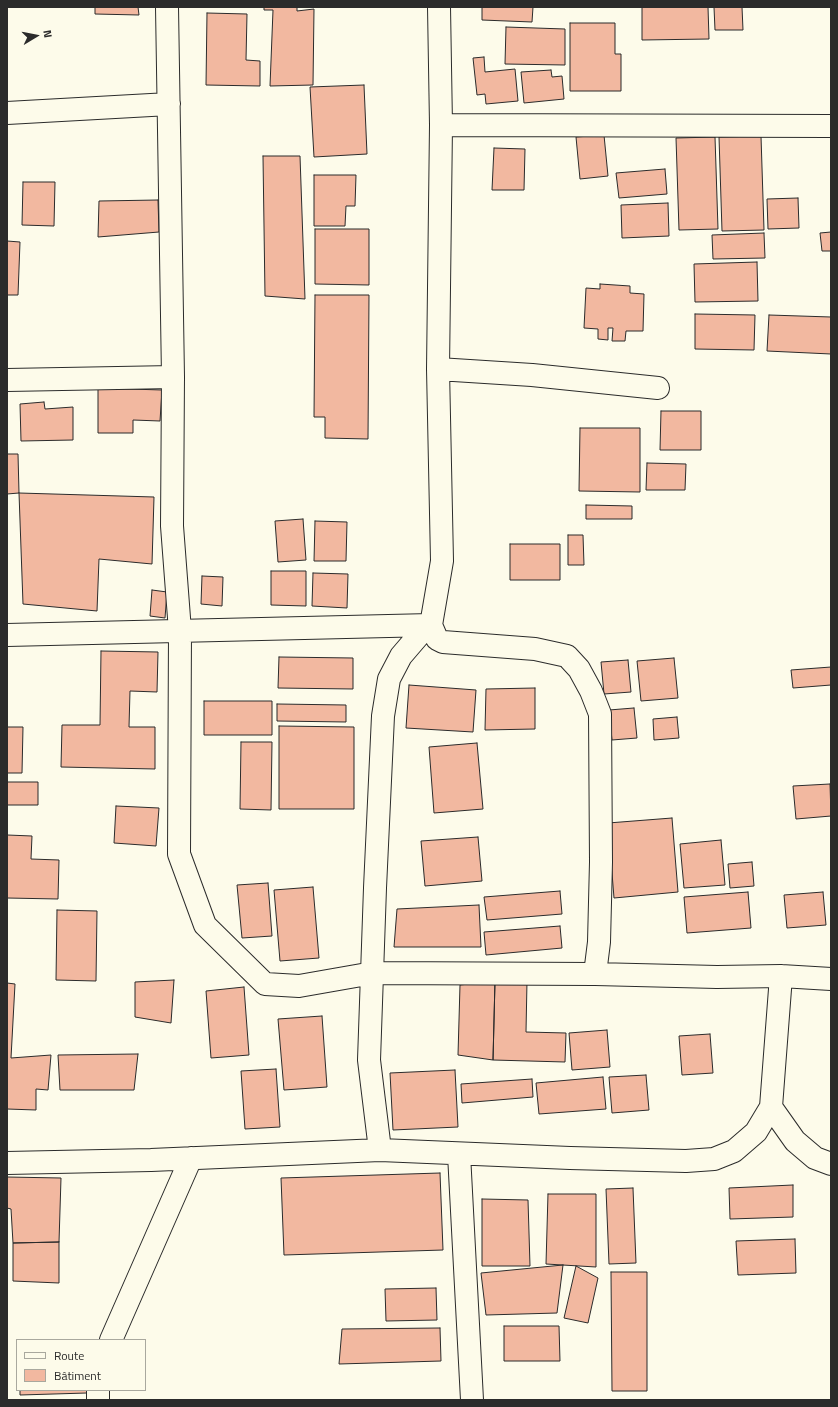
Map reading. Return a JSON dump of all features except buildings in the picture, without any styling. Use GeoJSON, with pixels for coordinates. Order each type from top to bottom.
{"type":"FeatureCollection","features":[{"type":"Feature","properties":{"kind":"street"},"geometry":{"type":"LineString","coordinates":[[167,7],[173,377],[172,526],[180,631],[179,854],[205,925],[265,984],[299,986],[373,973],[595,974],[717,977],[781,976],[831,979]]}},
{"type":"Feature","properties":{"kind":"street"},"geometry":{"type":"LineString","coordinates":[[439,7],[441,125],[438,369],[442,560],[431,625],[437,639],[443,642],[535,648],[567,656],[580,669],[591,691],[600,714],[601,862],[599,942],[595,974]]}},
{"type":"Feature","properties":{"kind":"street"},"geometry":{"type":"LineString","coordinates":[[7,113],[169,104]]}},
{"type":"Feature","properties":{"kind":"street"},"geometry":{"type":"LineString","coordinates":[[441,125],[831,126]]}},
{"type":"Feature","properties":{"kind":"street"},"geometry":{"type":"LineString","coordinates":[[438,369],[532,375],[658,388]]}},
{"type":"Feature","properties":{"kind":"street"},"geometry":{"type":"LineString","coordinates":[[7,380],[173,377]]}},
{"type":"Feature","properties":{"kind":"street"},"geometry":{"type":"LineString","coordinates":[[7,635],[431,625]]}},
{"type":"Feature","properties":{"kind":"street"},"geometry":{"type":"LineString","coordinates":[[380,1150],[369,1060],[383,716],[389,679],[401,656],[419,635],[431,625]]}},
{"type":"Feature","properties":{"kind":"street"},"geometry":{"type":"LineString","coordinates":[[7,1163],[191,1158],[380,1150],[459,1154],[678,1160],[714,1158],[734,1151],[756,1132],[771,1107],[781,976]]}},
{"type":"Feature","properties":{"kind":"street"},"geometry":{"type":"LineString","coordinates":[[771,1107],[795,1141],[815,1158],[831,1164]]}},
{"type":"Feature","properties":{"kind":"street"},"geometry":{"type":"LineString","coordinates":[[459,1154],[472,1400]]}},
{"type":"Feature","properties":{"kind":"street"},"geometry":{"type":"LineString","coordinates":[[111,1339],[191,1158]]}}]}
